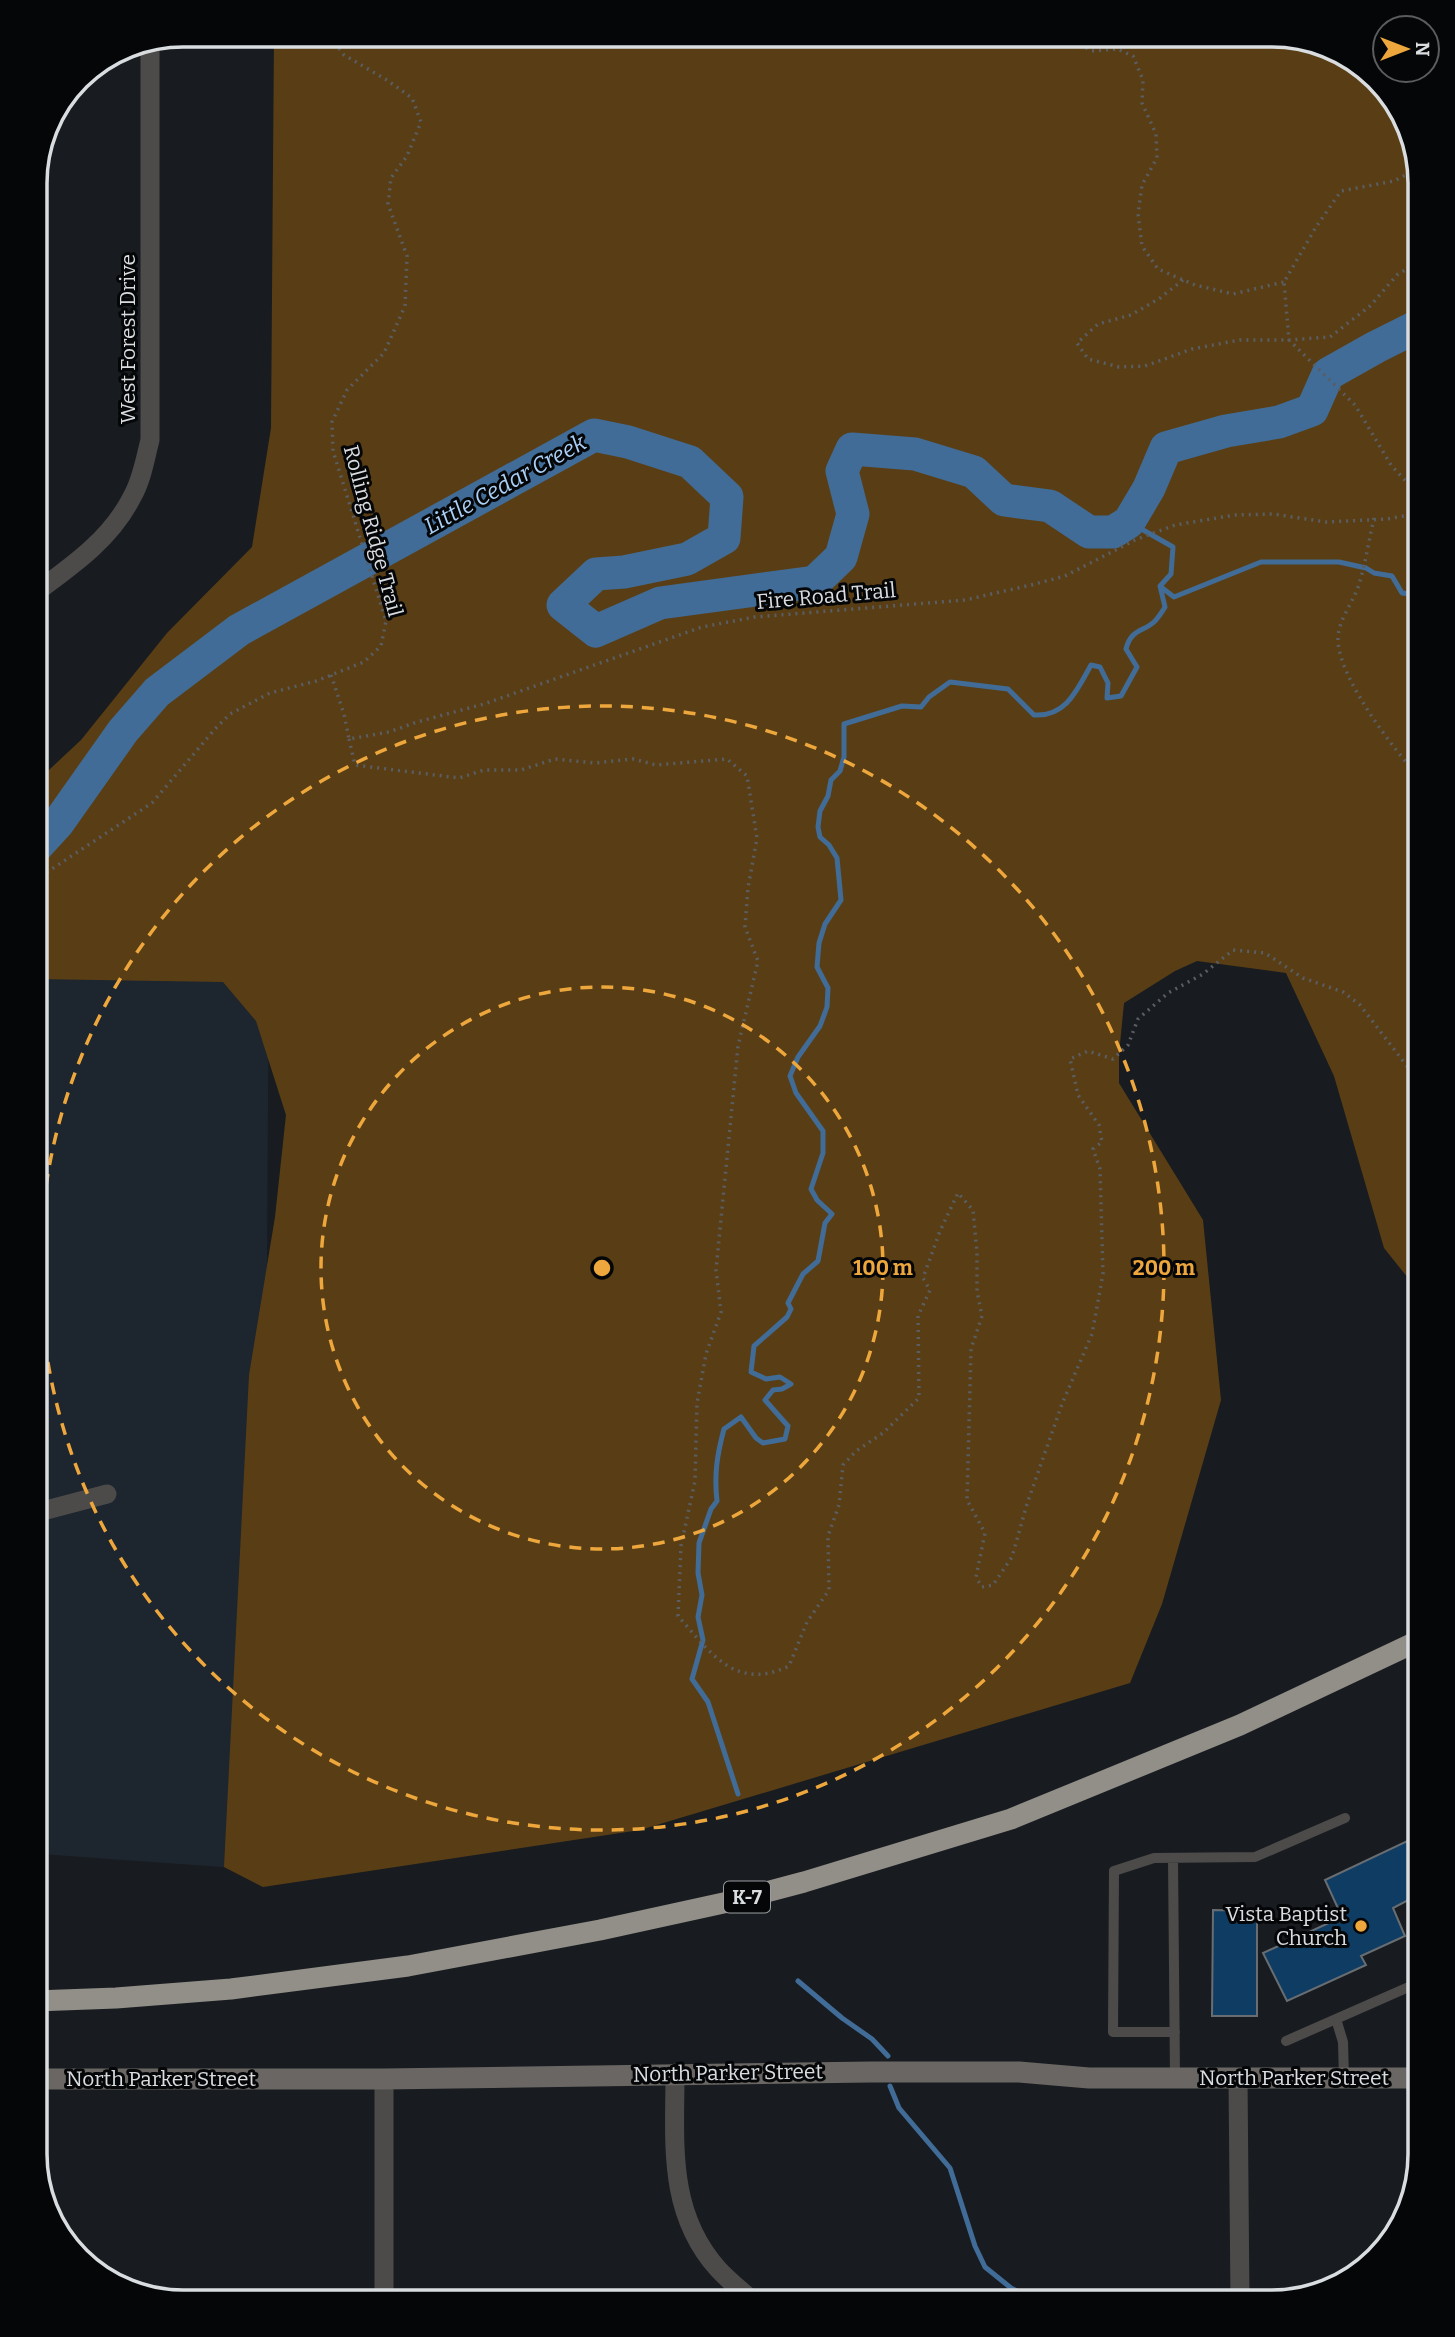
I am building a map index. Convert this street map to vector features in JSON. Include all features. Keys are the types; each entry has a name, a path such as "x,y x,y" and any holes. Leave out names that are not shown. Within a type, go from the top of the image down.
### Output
{"highway":[{"name":"K-7","path":"47,2001 231,1989 408,1966 600,1930 753,1895 1011,1819 1240,1724 1408,1646"}],"street":[{"name":"West Forest Drive","path":"48,583 87,554 114,525 133,497 143,471 150,440 150,52"},
{"path":"47,1510 107,1494"},
{"name":"North Parker Street","path":"47,2079 384,2079 675,2073 1019,2071 1089,2078 1408,2078"},
{"path":"675,2073 676,2170 686,2216 716,2267 740,2290"},
{"path":"1238,2078 1240,2290"},
{"path":"384,2079 384,2289"}],"lane":[{"path":"1175,2032 1112,2032 1114,1871 1154,1858 1255,1857 1345,1818"},
{"path":"1173,1858 1175,2078"},
{"path":"1286,2041 1408,1988"},
{"path":"1336,2019 1343,2042 1344,2078"}],"path":[{"name":"Rolling Ridge Trail","path":"48,872 152,803 230,714 270,693 364,662 381,646 386,621 333,451 332,422 347,390 384,353 405,306 407,256 388,204 391,178 407,156 421,122 412,99 387,80 344,55 338,47"},
{"path":"1086,48 1092,51 1117,49 1133,56 1143,80 1142,103 1156,134 1157,158 1142,185 1138,214 1142,246 1158,269 1183,280 1233,294 1284,282"},
{"path":"1407,174 1394,181 1341,191 1284,282 1289,341 1355,405 1391,465 1408,484"},
{"path":"1183,280 1131,315 1098,324 1077,343 1088,359 1119,367 1145,366 1192,349 1240,340 1289,341 1330,337 1370,306 1398,274 1408,269"},
{"name":"Fire Road Trail","path":"349,739 389,732 484,704 702,627 755,617 965,600 1065,576 1137,539 1165,529 1235,515 1272,514 1325,522 1408,515"},
{"path":"1374,518 1360,584 1347,608 1338,640 1347,674 1378,725 1408,764"},
{"path":"331,675 344,714 355,765 458,778 484,770 521,770 555,760 595,763 633,760 656,765 727,760 747,775 757,838 748,888 745,927 758,961 738,1046 716,1270 721,1312 706,1354 697,1403 695,1481 681,1546 677,1616 719,1662 746,1674 772,1674 789,1666 807,1622 829,1590 828,1536 839,1505 843,1465 856,1451 883,1433 919,1398 918,1316 930,1290 923,1278 940,1231 958,1193 973,1210 977,1253 976,1291 982,1316 971,1349 967,1500 985,1533 976,1577 982,1587 993,1585 1012,1557 1027,1504 1062,1404 1092,1334 1103,1274 1100,1169 1093,1149 1102,1142 1099,1125 1078,1094 1070,1059 1088,1051 1114,1059 1128,1045 1138,1019 1168,993 1203,974 1233,950 1265,953 1303,978 1343,992 1360,1005 1408,1067"}],"shaded area":[{"path":"274,47 1281,48 1315,54 1332,61 1361,81 1385,108 1401,140 1408,183 1408,1278 1384,1248 1334,1076 1286,973 1197,961 1175,971 1124,1003 1119,1083 1203,1220 1221,1400 1162,1604 1130,1683 640,1830 263,1887 224,1867 249,1375 275,1217 286,1115 256,1021 223,982 48,979 48,771 81,740 167,633 252,547 271,428"},
{"path":"48,959 269,960 263,1870 47,1855"}],"building":[{"name":"Vista Baptist Church","path":"1408,1841 1408,1900 1393,1908 1405,1936 1361,1956 1366,1965 1287,2001 1263,1953 1342,1917 1325,1880"},
{"path":"1213,1910 1257,1911 1257,2016 1212,2016"}],"waterway":[{"name":"Little Cedar Creek","path":"48,834 123,731 157,692 239,630 594,435 628,442 690,462 727,497 724,538 687,559 624,572 596,574 563,605 596,631 660,603 815,582 841,557 853,514 842,471 852,449 915,454 974,472 1004,500 1050,506 1089,532 1113,532 1129,522 1149,488 1166,448 1226,431 1279,422 1312,410 1328,374 1408,331"},
{"path":"738,1794 708,1702 692,1679 703,1640 698,1617 702,1595 698,1573 699,1543 711,1509 717,1501 717,1465 724,1429 741,1417 756,1438 763,1443 785,1439 788,1426 765,1400 773,1390 791,1384 780,1377 766,1379 751,1372 754,1346 787,1317 791,1309 788,1303 803,1274 818,1261 825,1223 832,1214 817,1200 811,1189 823,1153 823,1131 796,1093 790,1076 798,1057 820,1026 827,1007 828,988 817,967 819,943 825,924 841,900 837,858 820,837 818,827 820,811 828,796 831,780 840,771 844,757 844,724 902,706 921,707 929,697 950,682 1008,689 1034,715 1054,712 1069,700 1091,665 1100,667 1108,683 1107,698 1121,696 1137,667 1126,649 1128,643 1134,634 1154,622 1165,607 1160,586 1171,574 1173,547 1129,522"},
{"path":"1161,587 1174,597 1261,562 1339,562 1392,576 1402,593 1408,594"},
{"path":"798,1981 872,2039 888,2056"},
{"path":"890,2086 899,2108 950,2168 975,2246 985,2267 1015,2290"}],"place":[{"name":"Vista Baptist Church","path":"1361,1926"}]}
